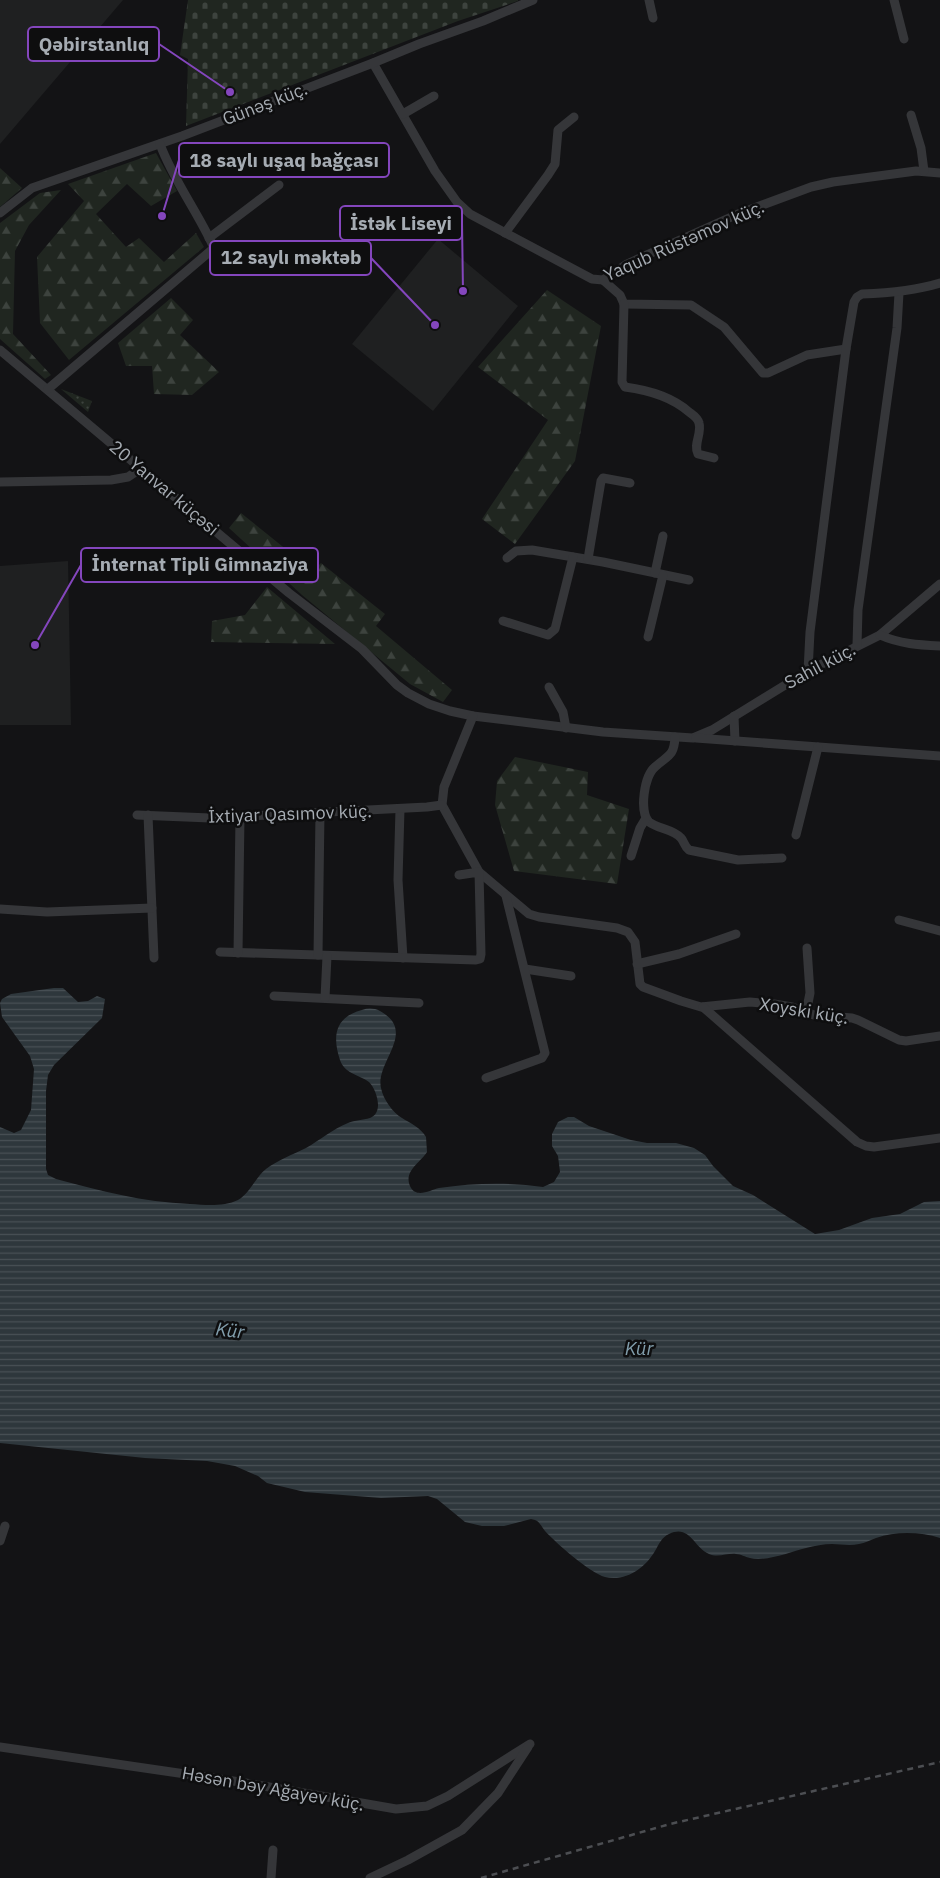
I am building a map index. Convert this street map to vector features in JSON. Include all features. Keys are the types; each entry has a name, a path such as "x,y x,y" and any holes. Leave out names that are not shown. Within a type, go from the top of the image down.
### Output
{"street":[{"path":"649,0 653,18"},
{"path":"894,0 904,39"},
{"name":"Günəş küç.","path":"0,213 32,188 160,144 529,1"},
{"name":"Yaqub Rüstəmov küç.","path":"373,63 435,171 457,202 470,214 586,277 603,280 645,256 738,214 786,196 833,182 924,171 940,173"},
{"path":"403,114 434,96"},
{"path":"911,115 921,148 924,171"},
{"path":"505,232 555,164 558,130 574,117"},
{"path":"48,389 214,248 164,156 160,144"},
{"path":"209,238 279,185"},
{"path":"603,280 620,295 624,304 622,382 625,387 670,398 679,403 697,418 700,424 696,449 698,454 714,458"},
{"path":"808,671 810,632 846,349 854,302 857,296 862,294 899,293 919,290 940,283"},
{"path":"858,645 858,610 896,338 899,293"},
{"path":"624,304 691,305 724,327 763,373 768,373 807,355 846,349"},
{"name":"20 Yanvar küçəsi","path":"0,350 289,593 362,649 397,685 408,693 450,712"},
{"path":"0,482 111,480 128,476 140,468"},
{"path":"588,559 601,481 603,478 607,478 630,483"},
{"path":"648,637 659,574 663,536"},
{"path":"507,558 516,550 521,549 588,559 689,580"},
{"path":"502,621 548,635 552,634 555,629 573,557"},
{"name":"Sahil küç.","path":"693,738 712,730 808,671 880,635 940,584"},
{"path":"880,635 906,644 940,646"},
{"path":"549,688 563,712 566,728"},
{"name":"Sahil küç.","path":"450,712 603,732 940,756"},
{"path":"442,805 444,787 474,716"},
{"path":"734,716 735,741"},
{"path":"631,856 640,828 646,818 645,783 653,768 671,754 674,748 675,737"},
{"path":"796,835 818,747"},
{"name":"İxtiyar Qasımov küç.","path":"137,815 194,818 240,817 400,809 442,805"},
{"name":"Xoyski küç.","path":"442,805 479,872 529,914 617,928 628,932 635,942 640,984 643,987 703,1007 750,1002 774,1004 792,1007 814,1016 858,1020 899,1040 906,1041 940,1036"},
{"path":"400,809 398,880 403,958"},
{"path":"320,813 322,956 325,998"},
{"path":"148,815 154,958"},
{"path":"238,953 240,817"},
{"path":"646,818 650,822 682,838 685,847 689,850 738,860 782,858"},
{"path":"220,952 480,959 479,872 460,875"},
{"path":"486,1078 542,1058 545,1053 506,896"},
{"path":"0,909 47,912 152,908"},
{"path":"899,920 940,931"},
{"path":"637,964 679,954 736,934"},
{"path":"806,1013 810,994 807,948"},
{"path":"525,969 572,976"},
{"path":"274,996 420,1003"},
{"path":"703,1007 857,1142 874,1147 940,1138"},
{"path":"0,1541 5,1526"},
{"name":"Həsən bəy Ağayev küç.","path":"0,1747 240,1782 396,1809 427,1806 448,1796 530,1744 498,1793 462,1830 408,1860 370,1878"},
{"path":"271,1878 273,1850"}],"shaded area":[{"path":"0,0 123,0 0,144"},
{"path":"438,239 518,306 433,411 352,344"},
{"path":"68,561 71,725 0,725 0,566"}],"green space":[{"path":"188,0 518,1 458,21 186,126 188,59 180,55"},
{"path":"156,153 177,191 151,206 127,184 96,214 126,247 139,238 164,262 196,233 204,247 69,360 40,323 37,257 84,201 68,184"},
{"path":"0,168 22,188 0,207"},
{"path":"61,190 29,225 15,251 13,334 51,375 45,379 0,339 0,223 40,193"},
{"path":"547,290 601,326 575,461 515,544 482,519 548,420 478,367"},
{"path":"171,298 193,320 180,335 219,372 192,395 154,394 152,366 126,366 118,343"},
{"path":"61,389 92,401 88,412"},
{"path":"241,513 313,571 321,563 385,614 376,626 452,690 443,702 410,684 302,595 229,528"},
{"path":"267,587 335,644 211,642 212,621 245,615"},
{"path":"515,757 588,772 587,795 629,809 617,884 514,871 495,805 497,781"}],"water":[{"name":"Kür","path":"63,988 78,1002 88,1001 97,996 105,999 102,1018 54,1065 48,1075 46,1091 46,1169 48,1175 56,1179 106,1192 172,1203 227,1204 242,1197 266,1169 280,1160 306,1148 342,1125 370,1118 377,1111 377,1096 369,1082 342,1065 336,1043 336,1035 346,1017 362,1010 376,1009 391,1019 395,1028 395,1038 381,1078 381,1088 384,1097 395,1113 418,1128 426,1137 427,1152 410,1172 409,1182 414,1191 420,1193 439,1188 478,1184 518,1184 543,1187 554,1182 560,1172 558,1156 552,1146 552,1134 558,1122 568,1117 574,1117 589,1126 631,1140 647,1143 676,1143 694,1148 705,1155 733,1186 753,1195 815,1234 839,1230 872,1218 900,1214 924,1202 940,1201 940,1538 925,1534 900,1533 859,1544 822,1545 771,1558 756,1559 738,1554 716,1556 709,1554 699,1547 687,1534 676,1532 664,1537 651,1557 640,1568 627,1575 613,1578 605,1577 582,1564 557,1543 535,1520 531,1519 504,1526 482,1526 465,1522 437,1499 428,1496 381,1498 305,1492 267,1483 258,1476 235,1466 207,1461 145,1458 0,1443 0,1127 14,1133 21,1130 31,1110 34,1069 30,1056 2,1017 0,1003 2,999 11,994"}],"railway":[{"path":"481,1878 670,1824 940,1762"}],"place":[{"name":"Qəbirstanlıq","path":"230,92"},
{"name":"18 saylı uşaq bağçası","path":"162,216"},
{"name":"İstək Liseyi","path":"463,291"},
{"name":"12 saylı məktəb","path":"435,325"},
{"name":"İnternat Tipli Gimnaziya","path":"35,645"}]}
